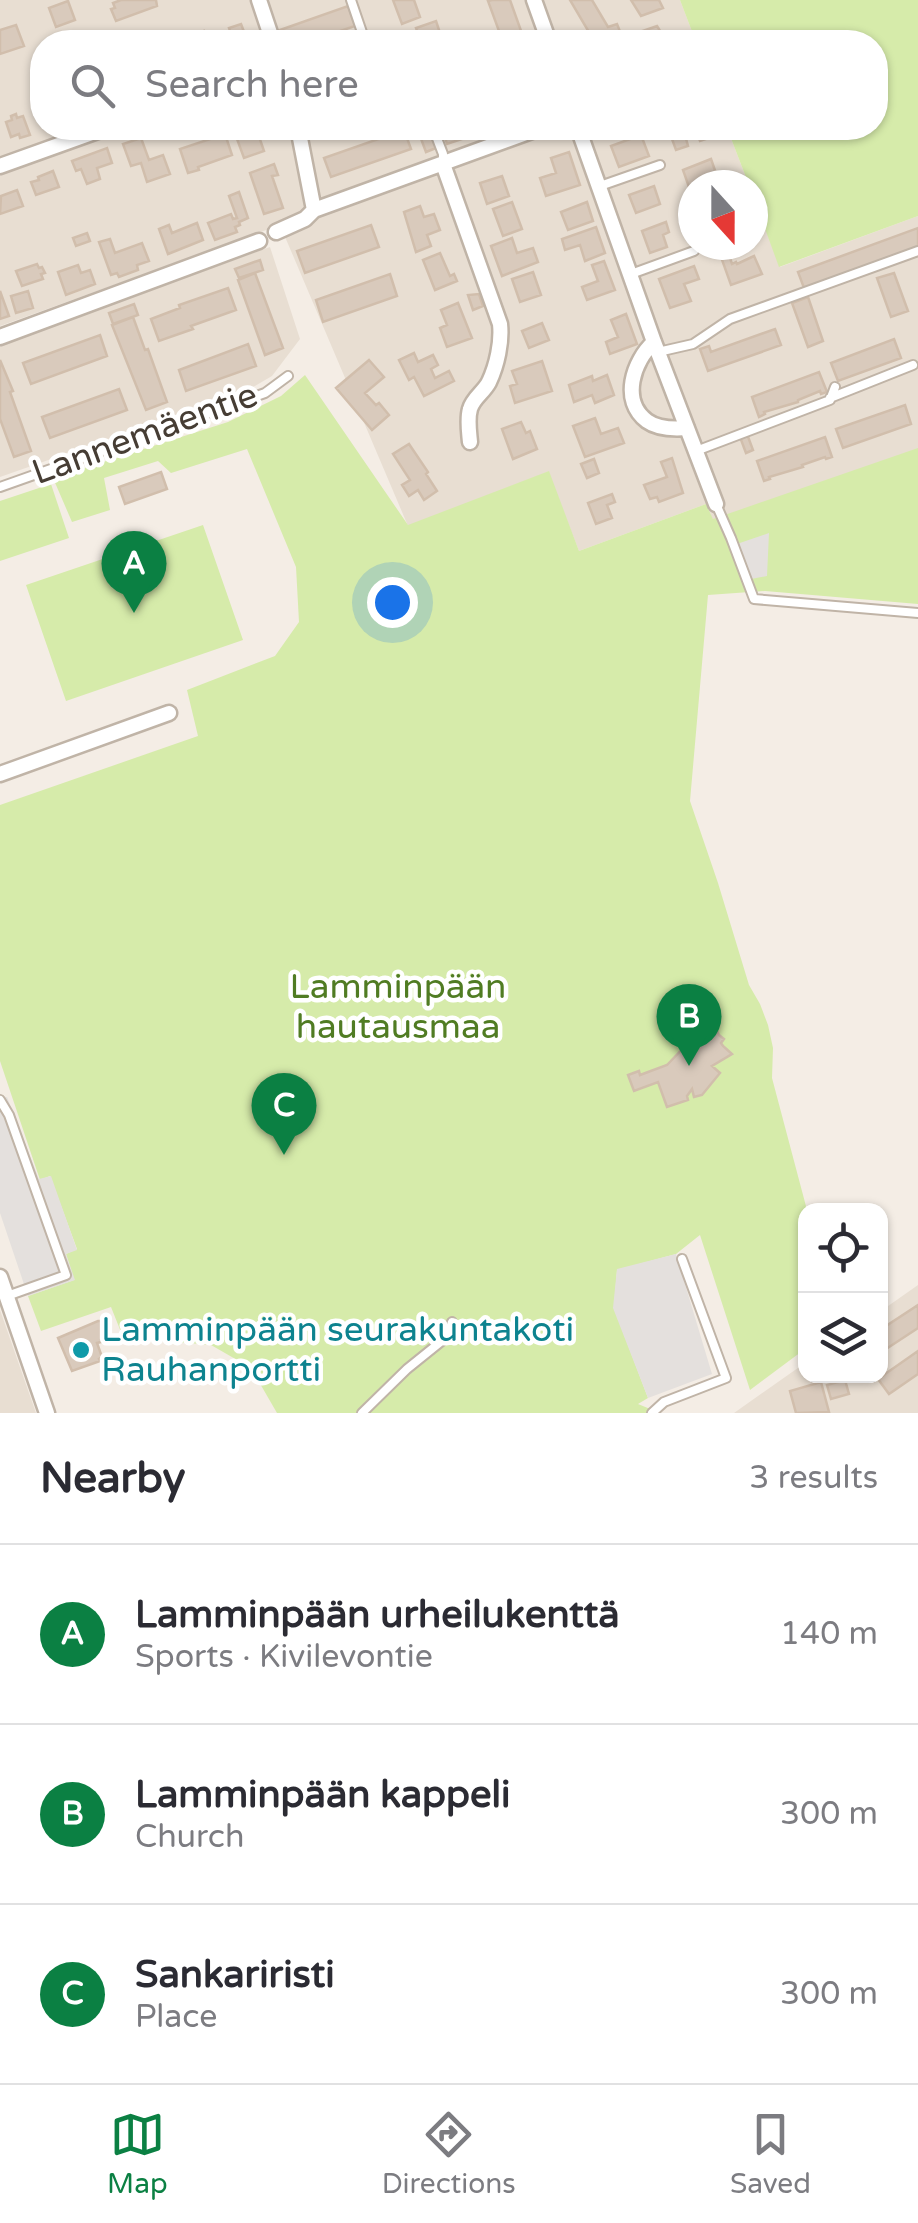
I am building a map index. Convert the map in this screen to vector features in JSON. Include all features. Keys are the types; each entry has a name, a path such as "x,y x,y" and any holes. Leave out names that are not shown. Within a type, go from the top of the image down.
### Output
{"street":[{"path":"260,0 269,30"},
{"path":"534,0 545,30"},
{"path":"0,166 73,140"},
{"path":"300,140 314,210"},
{"path":"276,232 305,219 314,210 507,140"},
{"path":"583,140 716,504"},
{"path":"442,164 500,324 488,384 468,413 470,442"},
{"path":"0,337 259,241"},
{"path":"656,347 644,351 636,366 634,399 647,421 665,428 687,428"},
{"path":"0,774 169,713"},
{"path":"0,1277 47,1413"}],"lane":[{"path":"351,0 362,30"},
{"path":"438,140 442,164"},
{"path":"600,186 660,164"},
{"path":"656,347 693,344 730,320 918,252"},
{"path":"631,274 678,257"},
{"path":"696,451 913,366"},
{"name":"Lannemäentie","path":"0,487 265,393 288,376"},
{"path":"830,398 834,387"},
{"path":"716,504 754,599 918,613"},
{"path":"0,1100 9,1115 66,1276 7,1296"},
{"path":"652,1413 664,1402 726,1378 682,1259"},
{"path":"362,1413 448,1334 452,1322"}],"shaded area":[{"path":"0,0 680,0 691,30 30,30 30,140 732,140 743,170 678,170 678,260 768,260 768,235 780,267 918,216 918,450 714,522 706,504 579,551 548,472 408,526 280,225 0,326"},
{"path":"270,247 300,339 272,376 248,390 0,477 0,344"},
{"path":"769,533 767,576 746,580 731,546"},
{"path":"7,1097 39,1179 51,1176 77,1250 66,1254 75,1280 28,1296 0,1213 0,1100"},
{"path":"676,1254 712,1374 648,1398 613,1308 617,1269"},
{"path":"918,1285 918,1413 734,1413 798,1368 798,1383 888,1383 888,1306"},
{"path":"0,1310 36,1413 0,1413"}],"green space":[{"path":"680,0 918,0 918,216 779,267 768,237 768,170 743,170 732,140 888,140 888,30 691,30"},
{"name":"Lamminpään hautausmaa","path":"305,375 408,525 549,471 579,551 706,504 713,519 918,448 918,604 765,591 708,595 690,801 749,985 768,1025 773,1048 772,1078 805,1203 798,1203 798,1354 750,1390 700,1235 676,1254 617,1270 614,1308 648,1398 638,1404 660,1413 277,1413 251,1368 211,1345 123,1337 111,1307 41,1331 28,1296 74,1280 66,1254 77,1249 50,1176 40,1180 0,1061 0,805 198,736 187,690 275,656 299,622 296,567 247,449 171,473 158,461 104,478 110,510 72,522 53,478 228,422 281,396"},
{"path":"51,484 69,538 0,561 0,501"},
{"path":"203,525 243,640 66,701 26,585"}],"building":[{"path":"156,0 157,6 116,21 111,9 115,8 113,3"},
{"path":"393,0 414,0 420,17 402,24"},
{"path":"510,0 521,30 499,30 488,1"},
{"path":"570,0 592,0 608,27 617,24 619,30 588,30"},
{"path":"631,0 659,0 663,8 641,16"},
{"path":"68,1 75,20 56,27 49,8"},
{"path":"348,6 355,26 343,30 280,30"},
{"path":"436,21 439,30 417,30"},
{"path":"16,25 24,46 0,54 0,30"},
{"path":"16,114 17,118 23,116 30,135 11,137 6,122"},
{"path":"142,140 149,160 163,155 170,174 147,182 141,163 131,166 123,144"},
{"path":"207,140 227,140 232,155 188,173 180,149"},
{"path":"237,140 260,140 264,151 244,158"},
{"path":"375,140 408,140 411,149 331,177 324,158"},
{"path":"422,140 433,140 436,148 426,152"},
{"path":"643,140 649,156 619,167 611,146"},
{"path":"672,140 686,140 688,146 676,150"},
{"path":"107,148 112,163 97,168 100,179 87,184 81,169 76,171 72,161"},
{"path":"569,152 580,185 546,196 540,178 556,173 551,158"},
{"path":"711,159 715,170 683,170"},
{"path":"274,164 278,175 272,176 283,208 264,214 250,173"},
{"path":"53,171 59,187 36,195 31,182"},
{"path":"502,176 509,196 487,204 480,183"},
{"path":"654,186 660,204 636,213 629,195"},
{"path":"17,190 23,206 0,214 1,196"},
{"path":"239,192 248,218 235,227 237,232 215,240 208,223 231,214 233,219 237,218 229,196"},
{"path":"512,202 522,229 503,236 493,209"},
{"path":"587,202 593,221 568,230 561,212"},
{"path":"420,206 424,217 434,214 440,230 427,235 431,246 416,252 404,212"},
{"path":"666,222 669,232 663,235 667,247 650,253 642,231"},
{"path":"197,223 203,240 168,254 159,229 169,225 172,233"},
{"path":"371,225 379,247 305,273 297,251"},
{"path":"596,227 605,253 585,261 580,245 565,250 562,239"},
{"path":"918,228 918,247 804,288 798,272"},
{"path":"87,233 90,241 76,246 73,238"},
{"path":"512,238 517,253 533,248 538,262 502,276 491,246"},
{"path":"110,239 115,253 142,243 149,261 119,277 117,273 111,275 99,242"},
{"path":"440,253 450,276 454,274 457,281 435,290 423,260"},
{"path":"260,260 263,270 239,278 235,269"},
{"path":"722,260 737,264 756,260 762,274 731,285"},
{"path":"604,261 615,290 587,300 582,287 598,281 592,265"},
{"path":"37,264 45,273 41,274 43,279 22,286 16,271"},
{"path":"78,265 81,273 90,270 95,284 66,295 58,272"},
{"path":"694,266 699,279 684,284 691,301 670,308 659,279"},
{"path":"533,272 541,295 520,302 512,279"},
{"path":"255,273 283,348 265,355 238,280"},
{"path":"894,273 908,311 891,317 877,278"},
{"path":"390,274 397,296 323,322 316,300"},
{"path":"228,288 236,310 159,341 151,319"},
{"path":"0,291 9,316 0,319"},
{"path":"28,291 33,308 16,313 11,296"},
{"path":"479,294 483,306 473,310 468,295"},
{"path":"808,297 823,341 808,347 792,303"},
{"path":"458,303 472,338 447,347 440,328 447,325 441,310"},
{"path":"134,304 138,315 113,324 109,313"},
{"path":"626,314 637,344 610,354 606,342 618,337 611,320"},
{"path":"133,317 167,402 146,410 112,325"},
{"path":"542,323 549,340 529,348 522,331"},
{"path":"775,329 781,345 708,371 700,349 709,346 711,352"},
{"path":"100,335 107,356 31,384 23,363"},
{"path":"894,339 901,358 838,381 831,363"},
{"path":"248,344 256,366 186,391 179,370"},
{"path":"414,353 418,362 433,355 438,365 431,369 435,378 449,371 454,381 424,396 414,377 409,380 399,360"},
{"path":"0,360 31,451 14,457 0,419"},
{"path":"369,360 384,377 365,393 389,415 372,430 336,388"},
{"path":"542,361 552,391 515,403 510,386 517,384 512,371"},
{"path":"819,372 827,392 820,391 759,417 752,397"},
{"path":"607,375 614,395 595,403 592,395 574,402 569,385"},
{"path":"119,389 127,410 50,438 42,417"},
{"path":"905,405 911,424 843,448 836,429"},
{"path":"595,418 601,434 618,428 624,443 585,457 573,426"},
{"path":"521,422 526,433 530,431 537,449 513,459 502,429"},
{"path":"747,434 753,450 746,453 740,437"},
{"path":"825,437 832,457 764,481 757,461"},
{"path":"409,444 437,491 424,500 418,490 409,496 402,485 410,480 393,454"},
{"path":"672,458 683,493 659,502 657,497 650,499 644,485 667,477 661,462"},
{"path":"594,459 599,473 587,478 581,464"},
{"path":"161,472 167,489 125,504 119,487"},
{"path":"612,494 615,502 607,505 612,518 596,524 588,503"},
{"path":"707,1024 715,1026 724,1039 721,1043 732,1054 712,1066 720,1073 702,1095 694,1097 692,1089 688,1100 667,1107 658,1082 634,1091 628,1075 667,1065 688,1043 685,1037"},
{"path":"918,1305 918,1328 888,1348 888,1325"},
{"name":"Lamminpään seurakuntakoti Rauhanportti","path":"104,1321 109,1340 97,1343 100,1361 72,1371 58,1338"},
{"path":"918,1351 918,1374 889,1394 881,1383 888,1383 888,1372"},
{"path":"821,1383 829,1412 796,1413 790,1391"},
{"path":"846,1383 849,1394 831,1399 827,1385"}],"place":[{"name":"Lamminpään urheilukenttä","path":"134,613"},
{"name":"Lamminpään kappeli","path":"689,1066"},
{"name":"Sankariristi","path":"284,1155"},
{"name":"Lamminpään seurakuntakoti Rauhanportti","path":"81,1350"}]}
